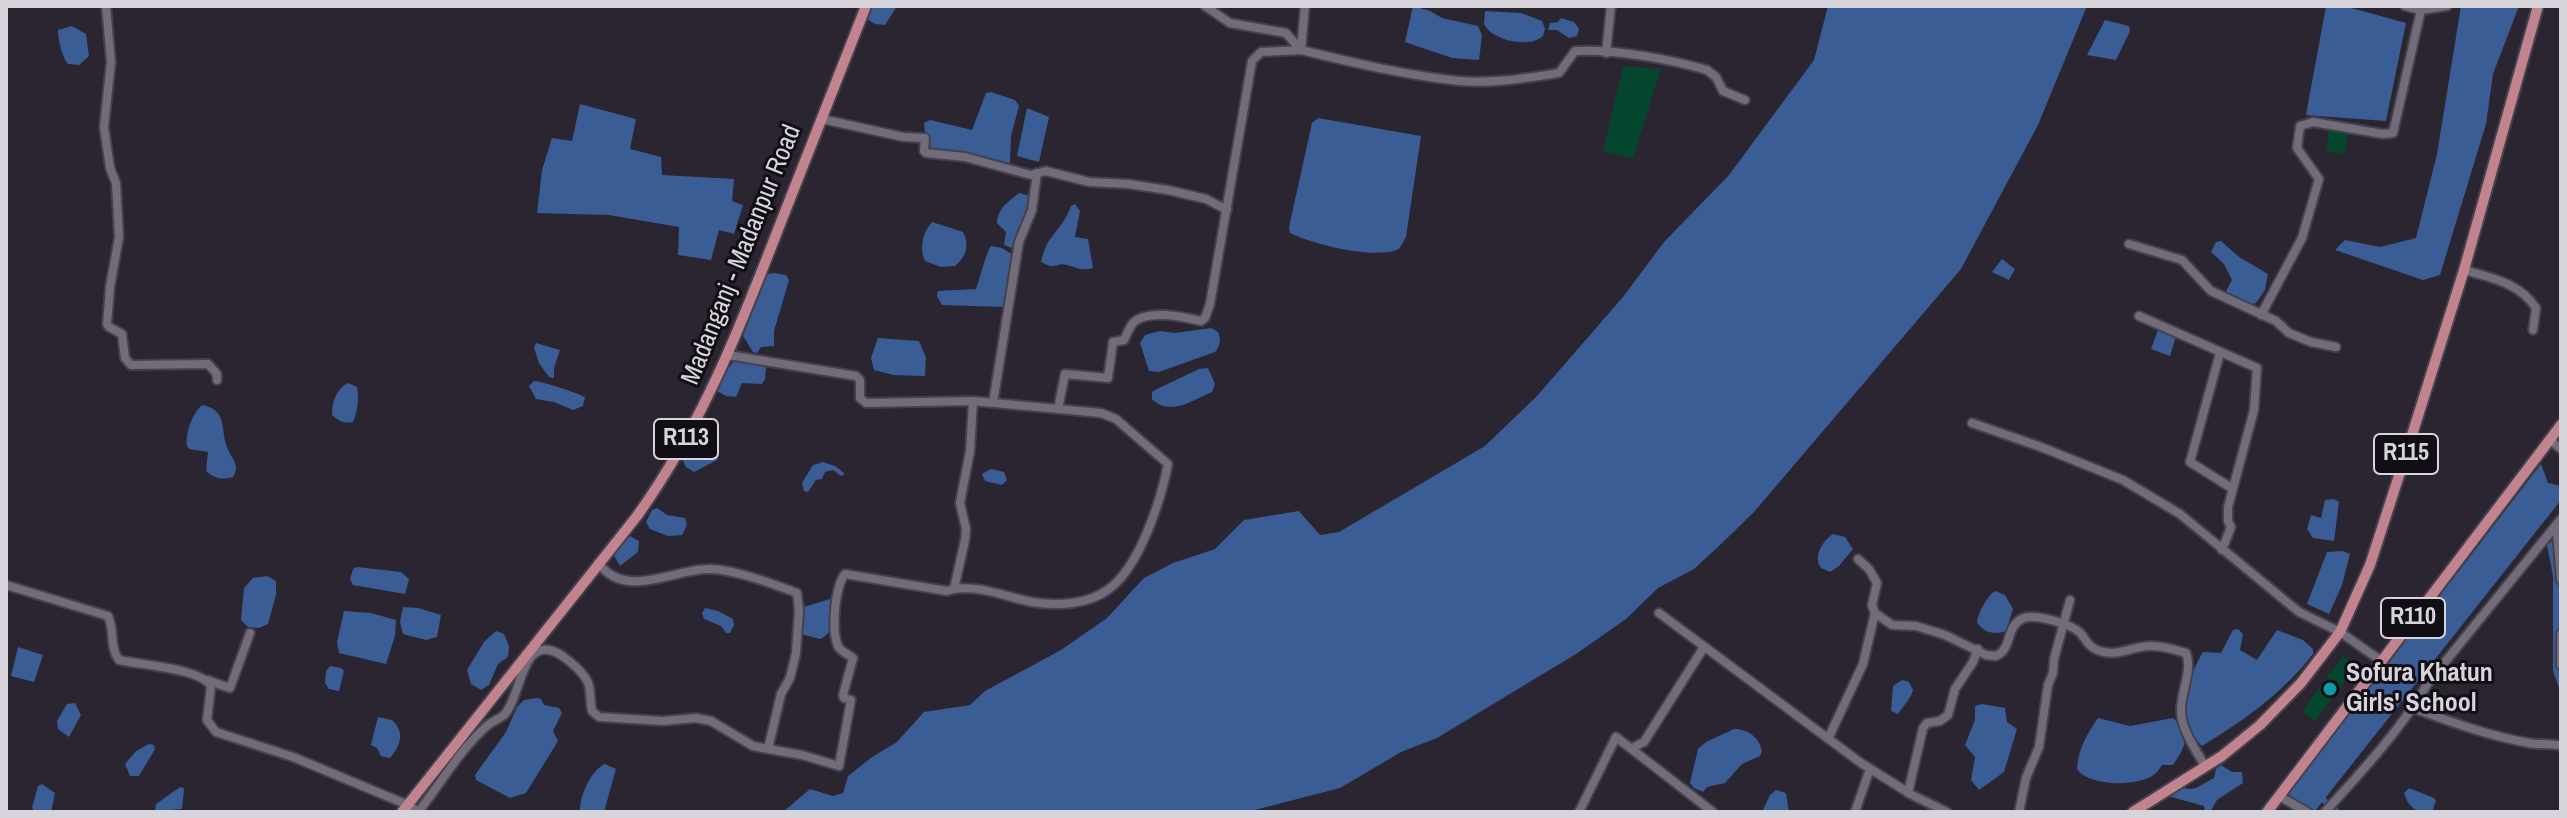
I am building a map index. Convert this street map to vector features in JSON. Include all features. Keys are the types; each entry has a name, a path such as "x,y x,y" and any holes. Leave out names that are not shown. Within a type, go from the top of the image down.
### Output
{"main road":[{"name":"Madanganj - Madanpur Road","path":"405,808 665,476 695,425 728,355 866,6"},
{"name":"R115","path":"2133,812 2222,756 2267,718 2301,683 2340,632 2370,565 2464,270 2538,6"},
{"name":"R110","path":"2267,812 2561,425"}],"street":[{"path":"106,6 111,62 104,127 110,168 116,183 119,237 107,324 122,334 125,358 131,365 208,364 217,374 217,380"},
{"path":"1205,6 1230,23 1286,33 1301,50"},
{"path":"1301,50 1305,6"},
{"path":"1606,53 1611,6"},
{"path":"2405,6 2421,10 2447,6"},
{"path":"2261,315 2302,238 2319,179 2297,148 2300,126 2313,122 2393,133 2421,10"},
{"path":"1058,409 1065,374 1108,378 1113,342 1124,340 1138,319 1161,315 1201,321 1205,318 1252,61 1261,52 1301,50 1460,81 1493,81 1559,73 1575,51 1606,53 1707,70 1716,77 1720,88 1745,100"},
{"path":"822,119 903,137 925,138 926,153 965,157 1031,175 1046,171 1089,182 1168,190 1206,199 1227,210"},
{"path":"993,403 1019,242 1032,210 1037,173"},
{"path":"2129,244 2182,260 2211,291 2276,321 2289,333 2336,347"},
{"path":"2464,270 2507,283 2530,299 2536,308 2533,330"},
{"path":"2139,316 2257,368 2254,410 2228,507 2231,527 2222,550"},
{"path":"2220,353 2190,462 2233,489"},
{"path":"207,680 211,686 207,720 212,729 293,757 419,812 470,744 488,725 504,715 532,656 539,650 550,650 564,657 585,676 592,711 599,717 711,721 753,746 839,766 851,700 843,695 853,658 841,650 836,640 835,607 839,585 845,574 947,591 972,589 1034,602 1070,603 1109,589 1133,559 1146,534 1168,464 1111,416 973,401 866,403 860,398 860,380 856,376 728,355"},
{"path":"954,589 965,540 966,529 960,503 970,451 973,401"},
{"path":"1972,423 2123,480 2180,514 2299,612 2340,632 2380,660"},
{"path":"2550,440 2561,449"},
{"path":"2561,519 2557,540 2561,580"},
{"path":"2325,812 2383,747 2428,683 2557,540"},
{"path":"1828,739 1863,664 1875,613 1872,605 1877,583 1869,569 1858,559"},
{"path":"598,563 609,574 630,582 713,569 797,593 796,653 790,678 781,694 768,749"},
{"path":"6,585 108,616 112,647 119,660 182,671 230,688 250,633"},
{"path":"2019,812 2026,778 2039,747 2048,685 2070,600"},
{"path":"1659,613 1870,769 1908,793 1947,812"},
{"path":"1875,613 1892,625 1916,626 1945,635 1986,655 2001,655 2011,628 2022,619 2039,617 2064,624 2082,635 2090,647 2102,652 2130,651 2149,645 2186,653 2189,663 2181,714 2205,766"},
{"path":"2561,634 2561,665"},
{"path":"1632,748 1644,742 1704,647"},
{"path":"1908,793 1923,728 1927,723 1940,721 1948,715 1955,689 1978,649"},
{"path":"2413,708 2453,724 2510,739 2561,746"},
{"path":"1579,812 1616,737 1713,812"},
{"path":"1855,812 1870,769"},
{"path":"2279,796 2307,812"}],"green space":[{"path":"1623,66 1661,69 1633,159 1603,151"},
{"path":"2328,129 2349,132 2344,154 2327,151"},
{"path":"2343,656 2357,665 2315,721 2302,711"}],"water":[{"path":"869,6 897,6 885,25 868,20"},
{"path":"1413,6 1442,18 1478,26 1482,35 1479,60 1452,58 1405,42"},
{"path":"1828,6 2087,6 2038,125 1961,269 1754,512 1694,569 1658,588 1626,619 1576,654 1437,738 1401,752 1340,788 1247,812 783,812 810,789 833,796 843,793 848,776 897,742 924,712 970,705 985,691 1061,650 1107,618 1144,578 1173,563 1215,549 1244,520 1299,511 1320,535 1339,532 1485,446 1537,396 1623,297 1664,242 1729,175 1814,60"},
{"path":"2326,6 2344,6 2406,23 2386,121 2306,115"},
{"path":"2461,6 2519,6 2493,74 2486,124 2440,275 2423,280 2335,250 2345,240 2380,247 2416,238 2437,154"},
{"path":"1485,11 1521,13 1542,21 1545,29 1543,36 1529,42 1502,38 1484,24"},
{"path":"1561,18 1574,22 1579,29 1577,36 1569,38 1557,30 1548,30 1550,23 1558,22"},
{"path":"2105,20 2129,26 2130,31 2116,60 2087,55"},
{"path":"72,26 86,34 89,56 79,65 68,64 59,39 58,30"},
{"path":"986,93 1015,100 1019,106 1011,136 1010,163 927,150 924,123 930,120 972,130"},
{"path":"580,104 636,119 630,149 661,157 662,175 734,179 732,201 743,205 734,234 719,230 711,260 678,255 679,227 609,215 537,213 542,170 552,138 572,141"},
{"path":"1027,108 1049,117 1039,162 1017,156"},
{"path":"1318,118 1421,136 1406,237 1399,249 1361,252 1314,242 1290,233 1312,123"},
{"path":"1019,193 1030,196 1015,249 1004,245 1006,232 997,223 1001,209"},
{"path":"1075,204 1080,211 1075,237 1088,239 1093,268 1063,264 1051,266 1041,262 1047,245"},
{"path":"932,222 963,232 966,250 955,266 941,267 925,261 923,240"},
{"path":"2221,241 2239,257 2268,274 2265,290 2256,303 2247,306 2225,293 2232,280 2224,264 2211,252 2216,242"},
{"path":"991,246 1013,255 1003,307 942,305 938,291 976,289"},
{"path":"2002,259 2015,269 2009,280 1992,272"},
{"path":"767,274 786,275 789,280 774,331 774,346 761,347 757,353 753,352 743,336 758,288"},
{"path":"2159,327 2167,335 2177,333 2170,356 2151,349"},
{"path":"1211,328 1218,332 1220,338 1215,352 1159,372 1149,371 1140,343 1145,335"},
{"path":"878,338 919,341 926,358 925,376 893,375 874,370 871,358"},
{"path":"536,343 560,350 554,378 549,377 539,363 534,348"},
{"path":"733,362 766,367 762,384 742,383 736,397 717,391 717,384"},
{"path":"1208,368 1215,384 1212,392 1174,407 1166,407 1152,399 1155,390 1199,369"},
{"path":"534,381 585,397 583,406 573,410 536,399 529,386"},
{"path":"348,383 357,387 358,400 353,422 347,423 332,415 336,396"},
{"path":"202,405 216,411 222,421 227,447 236,465 233,477 219,478 209,474 206,471 208,452 187,446 190,423"},
{"path":"692,439 712,443 719,453 717,460 694,472 686,467 680,454"},
{"path":"823,462 845,474 841,476 833,470 825,472 808,492 804,491 802,483 813,465"},
{"path":"2541,464 2548,483 2561,486 2561,500 2315,811 2287,795"},
{"path":"991,469 1004,472 1007,480 1002,485 985,481 982,474"},
{"path":"2325,500 2339,502 2334,541 2313,538 2307,529 2311,515 2321,518"},
{"path":"657,508 667,515 685,518 687,525 682,535 668,536 650,529 646,522 652,510"},
{"path":"1833,534 1845,537 1853,549 1830,572 1821,568 1818,554"},
{"path":"630,536 639,541 638,552 620,566 612,552"},
{"path":"2327,552 2350,554 2342,585 2329,614 2307,604"},
{"path":"353,569 401,572 409,579 405,594 353,585 350,579"},
{"path":"267,576 276,581 276,595 268,624 259,628 248,627 241,620 244,588 253,578"},
{"path":"1995,591 2005,595 2013,609 2006,631 1997,633 1986,631 1977,622 1989,596"},
{"path":"830,599 833,601 832,618 825,637 820,639 801,634 804,607"},
{"path":"403,607 441,615 437,637 426,640 403,634 400,622"},
{"path":"705,608 733,619 730,633 704,619 702,613"},
{"path":"344,611 371,613 396,620 395,636 386,664 339,653 337,642"},
{"path":"2238,629 2243,634 2240,650 2257,660 2277,630 2303,640 2313,649 2313,654 2262,705 2202,746 2192,735 2185,712 2190,680 2203,652 2221,653 2233,630"},
{"path":"496,631 504,634 509,646 508,657 498,664 489,685 481,690 471,684 467,670 484,642"},
{"path":"18,647 43,655 34,682 11,676"},
{"path":"330,666 344,671 339,691 329,689 325,683 326,671"},
{"path":"1902,680 1909,682 1913,690 1898,714 1891,711 1893,686"},
{"path":"537,698 544,705 559,708 562,713 553,731 558,741 526,793 510,798 476,780 475,775 506,732 517,707 524,700"},
{"path":"75,703 81,715 69,737 58,729 57,721 67,704"},
{"path":"1982,704 2005,708 2007,722 2017,729 2004,772 1979,790 1971,780 1975,757 1965,745 1975,720 1975,706"},
{"path":"378,717 392,720 399,729 399,743 390,758 381,756 377,748 371,745"},
{"path":"2098,718 2130,726 2173,718 2183,730 2185,742 2173,765 2162,765 2148,778 2127,783 2092,779 2077,769 2084,742"},
{"path":"1734,729 1748,732 1756,738 1761,746 1760,756 1742,764 1725,783 1707,787 1703,792 1694,788 1690,783 1698,749"},
{"path":"149,744 154,745 155,749 139,776 130,776 125,764 136,751"},
{"path":"605,764 616,769 604,812 580,812 587,785"},
{"path":"2221,765 2232,772 2242,772 2243,783 2217,800 2210,812 2205,812 2204,806 2164,795 2179,785 2192,789 2201,785 2214,778 2216,769"},
{"path":"42,784 55,793 51,812 35,812 32,808 38,786"},
{"path":"180,787 184,788 182,809 155,811 156,804"},
{"path":"2409,788 2434,798 2436,801 2432,812 2417,810 2408,803 2404,793"},
{"path":"1776,790 1786,793 1789,812 1762,812 1770,795"}],"waterway":[{"path":"2561,545 2550,545 2556,576 2556,670 2561,685"},
{"path":"2318,795 2337,812"}],"place":[{"name":"Sofura Khatun Girls' School","path":"2330,689"}]}
